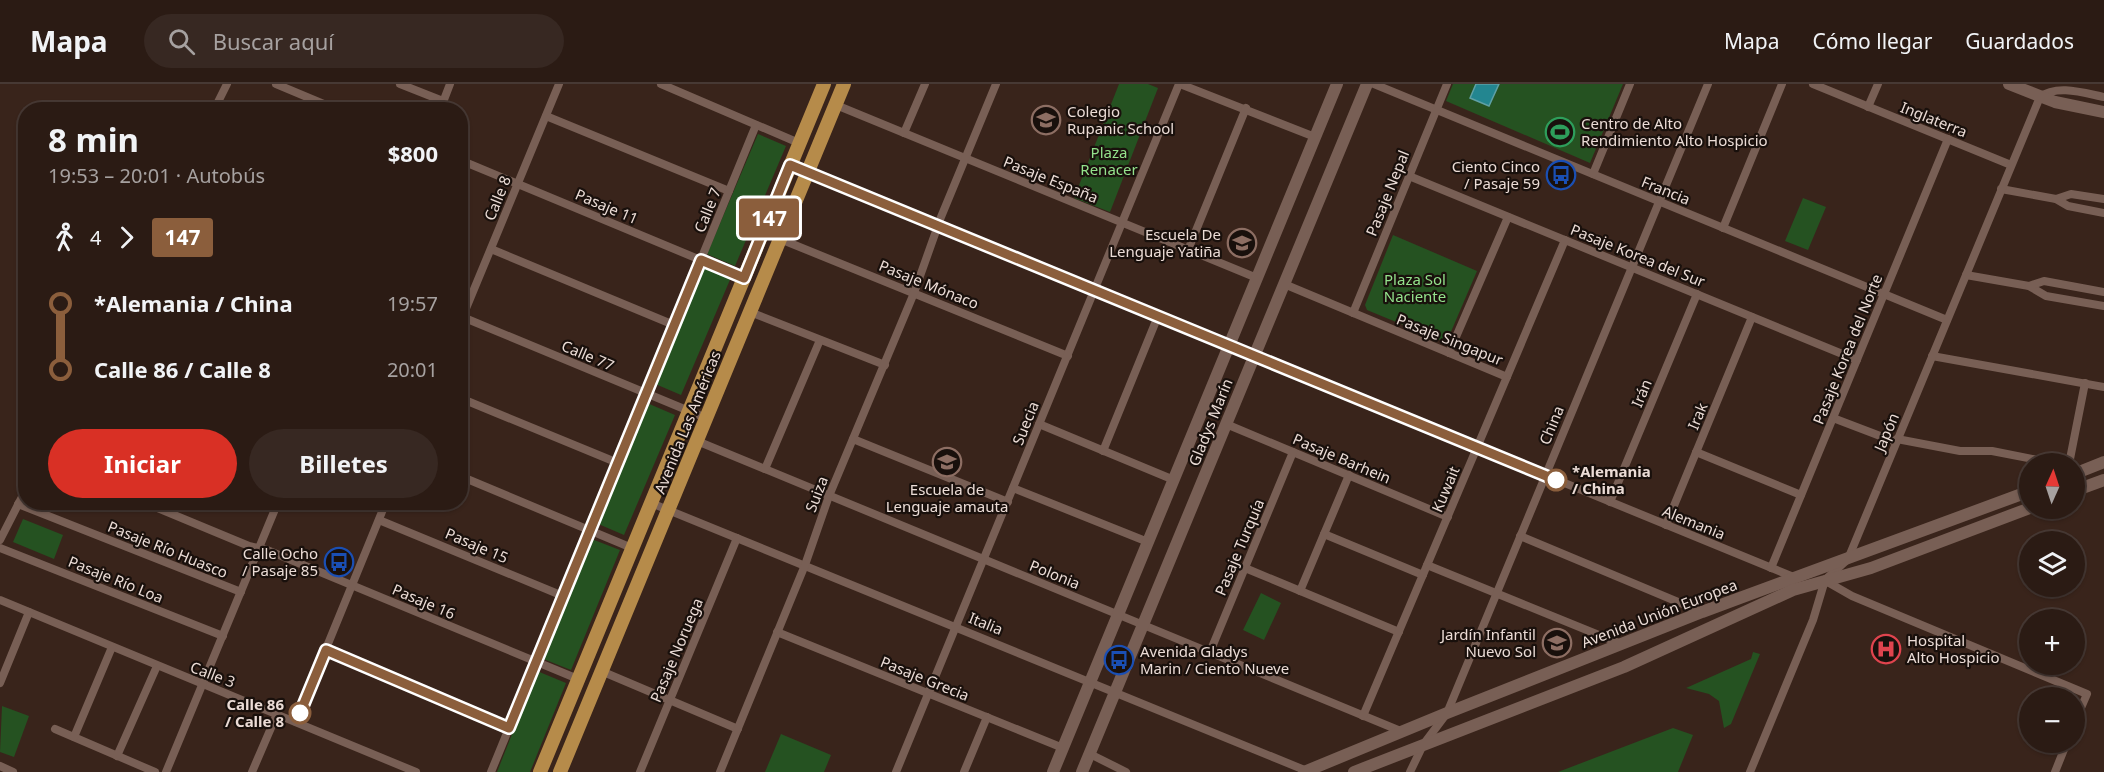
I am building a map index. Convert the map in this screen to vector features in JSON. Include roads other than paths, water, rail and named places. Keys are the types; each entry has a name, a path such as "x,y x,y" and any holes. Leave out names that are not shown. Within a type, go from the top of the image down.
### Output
{"main road":[{"name":"Avenida Las Américas","path":"540,772 824,84"},
{"name":"Avenida Las Américas","path":"560,772 844,84"}],"street":[{"path":"218,102 227,84"},
{"path":"276,84 319,102"},
{"path":"400,84 435,102"},
{"path":"442,102 450,84"},
{"name":"Calle 8","path":"468,303 559,84"},
{"path":"661,84 799,143"},
{"path":"904,133 925,84"},
{"name":"Suiza","path":"720,772 804,565 829,495 885,365 996,84"},
{"path":"1180,84 1315,137"},
{"name":"Suecia","path":"896,772 1180,84"},
{"name":"Gladys Marín","path":"1053,772 1337,84"},
{"name":"Gladys Marín","path":"1082,772 1366,84"},
{"name":"Francia","path":"1374,84 1947,320"},
{"name":"Pasaje Nepal","path":"1353,313 1447,84"},
{"path":"1593,174 1630,84"},
{"name":"China","path":"1410,772 1423,745 1447,713 1708,84"},
{"path":"1723,228 1782,84"},
{"name":"Inglaterra","path":"1813,84 2012,165"},
{"path":"1868,106 1878,84"},
{"path":"2009,84 2040,97 2104,112"},
{"path":"2040,97 2045,92 2058,88 2104,97"},
{"name":"Japón","path":"1825,580 1848,559 2040,97"},
{"name":"Pasaje España","path":"836,105 1257,278"},
{"path":"1188,250 1246,108"},
{"path":"546,116 729,191"},
{"name":"Calle 7","path":"491,772 756,125"},
{"name":"Pasaje Korea del Norte","path":"1772,568 1948,139"},
{"name":"Pasaje 11","path":"468,163 744,278"},
{"name":"Alemania","path":"790,165 1793,577 1825,580 1852,596 2070,687"},
{"name":"Pasaje Korea del Sur","path":"1409,176 1857,360"},
{"path":"2001,189 2056,199 2068,206 2104,213"},
{"path":"2056,199 2075,194 2104,199"},
{"path":"1449,353 1508,217"},
{"name":"Pasaje Mónaco","path":"780,239 1068,356"},
{"name":"Kuwait","path":"1363,716 1565,240"},
{"path":"491,249 674,325"},
{"path":"1965,275 2028,286 2046,296 2104,306"},
{"path":"2028,286 2044,281 2104,292"},
{"name":"Pasaje Singapur","path":"1284,284 1507,377"},
{"name":"Irán","path":"1610,502 1697,294"},
{"path":"750,312 885,365"},
{"path":"1103,451 1158,316"},
{"name":"Irak","path":"1666,525 1752,317"},
{"name":"Calle 77","path":"468,322 706,418"},
{"path":"765,469 820,340"},
{"path":"1932,356 2104,387"},
{"path":"2071,453 2085,383"},
{"path":"468,401 618,463"},
{"path":"1833,418 1897,441 1960,451 1992,451 2019,456"},
{"path":"1039,424 1174,480"},
{"name":"Pasaje Barhein","path":"1226,424 1448,517"},
{"path":"853,439 1008,502"},
{"name":"Polonia","path":"697,441 1403,732"},
{"name":"Pasaje Turquía","path":"1210,652 1293,452"},
{"path":"1696,452 1802,495"},
{"path":"2085,470 2104,462"},
{"path":"1300,591 1349,476"},
{"path":"468,479 632,548"},
{"path":"2085,487 2104,480"},
{"path":"1013,488 1148,542"},
{"name":"Avenida Unión Europea","path":"1307,772 1447,713 1702,612 2019,495"},
{"name":"Italia","path":"651,503 1307,772"},
{"path":"0,540 18,504"},
{"name":"Pasaje Río Huasco","path":"33,510 241,592"},
{"name":"Pasaje 16","path":"163,510 578,679"},
{"path":"166,772 273,510"},
{"path":"296,722 383,510"},
{"name":"Avenida Unión Europea","path":"1354,772 1624,667 1793,590 1871,568 2019,512"},
{"name":"Pasaje 15","path":"379,520 563,596"},
{"path":"1324,534 1423,576"},
{"path":"1520,536 1702,612"},
{"name":"Pasaje Noruega","path":"640,772 737,538"},
{"name":"Pasaje Río Loa","path":"0,548 223,636"},
{"path":"1427,565 1621,644"},
{"path":"1245,568 1399,632"},
{"path":"1750,772 1813,620 1825,580"},
{"name":"Calle 3","path":"0,600 416,772"},
{"path":"0,683 29,612"},
{"name":"Pasaje Grecia","path":"777,632 1063,748"},
{"path":"74,737 112,647"},
{"path":"326,650 509,728"},
{"path":"117,756 157,666"},
{"path":"601,672 738,729"},
{"path":"252,772 277,714"},
{"path":"964,772 987,717"},
{"path":"55,729 155,772"},
{"path":"2055,772 2063,753"},
{"path":"1090,754 1126,772"},
{"path":"0,766 13,772"}],"water":[{"path":"1476,84 1499,84 1489,106 1470,98"}],"place":[{"name":"Colegio Rupanic School","path":"1046,120"},
{"name":"Centro de Alto Rendimiento Alto Hospicio","path":"1560,132"},
{"name":"Ciento Cinco / Pasaje 59","path":"1561,175"},
{"name":"Escuela De Lenguaje Yatiña","path":"1242,243"},
{"name":"Escuela de Lenguaje amauta","path":"947,462"},
{"name":"*Alemania / China","path":"1556,480"},
{"name":"Calle Ocho / Pasaje 85","path":"339,562"},
{"name":"Jardín Infantil Nuevo Sol","path":"1557,643"},
{"name":"Hospital Alto Hospicio","path":"1886,649"},
{"name":"Avenida Gladys Marin / Ciento Nueve","path":"1119,660"},
{"name":"Calle 86 / Calle 8","path":"300,713"}],"park label":[{"name":"Plaza Renacer","path":"1109,160"},
{"name":"Plaza Sol Naciente","path":"1415,288"}]}
